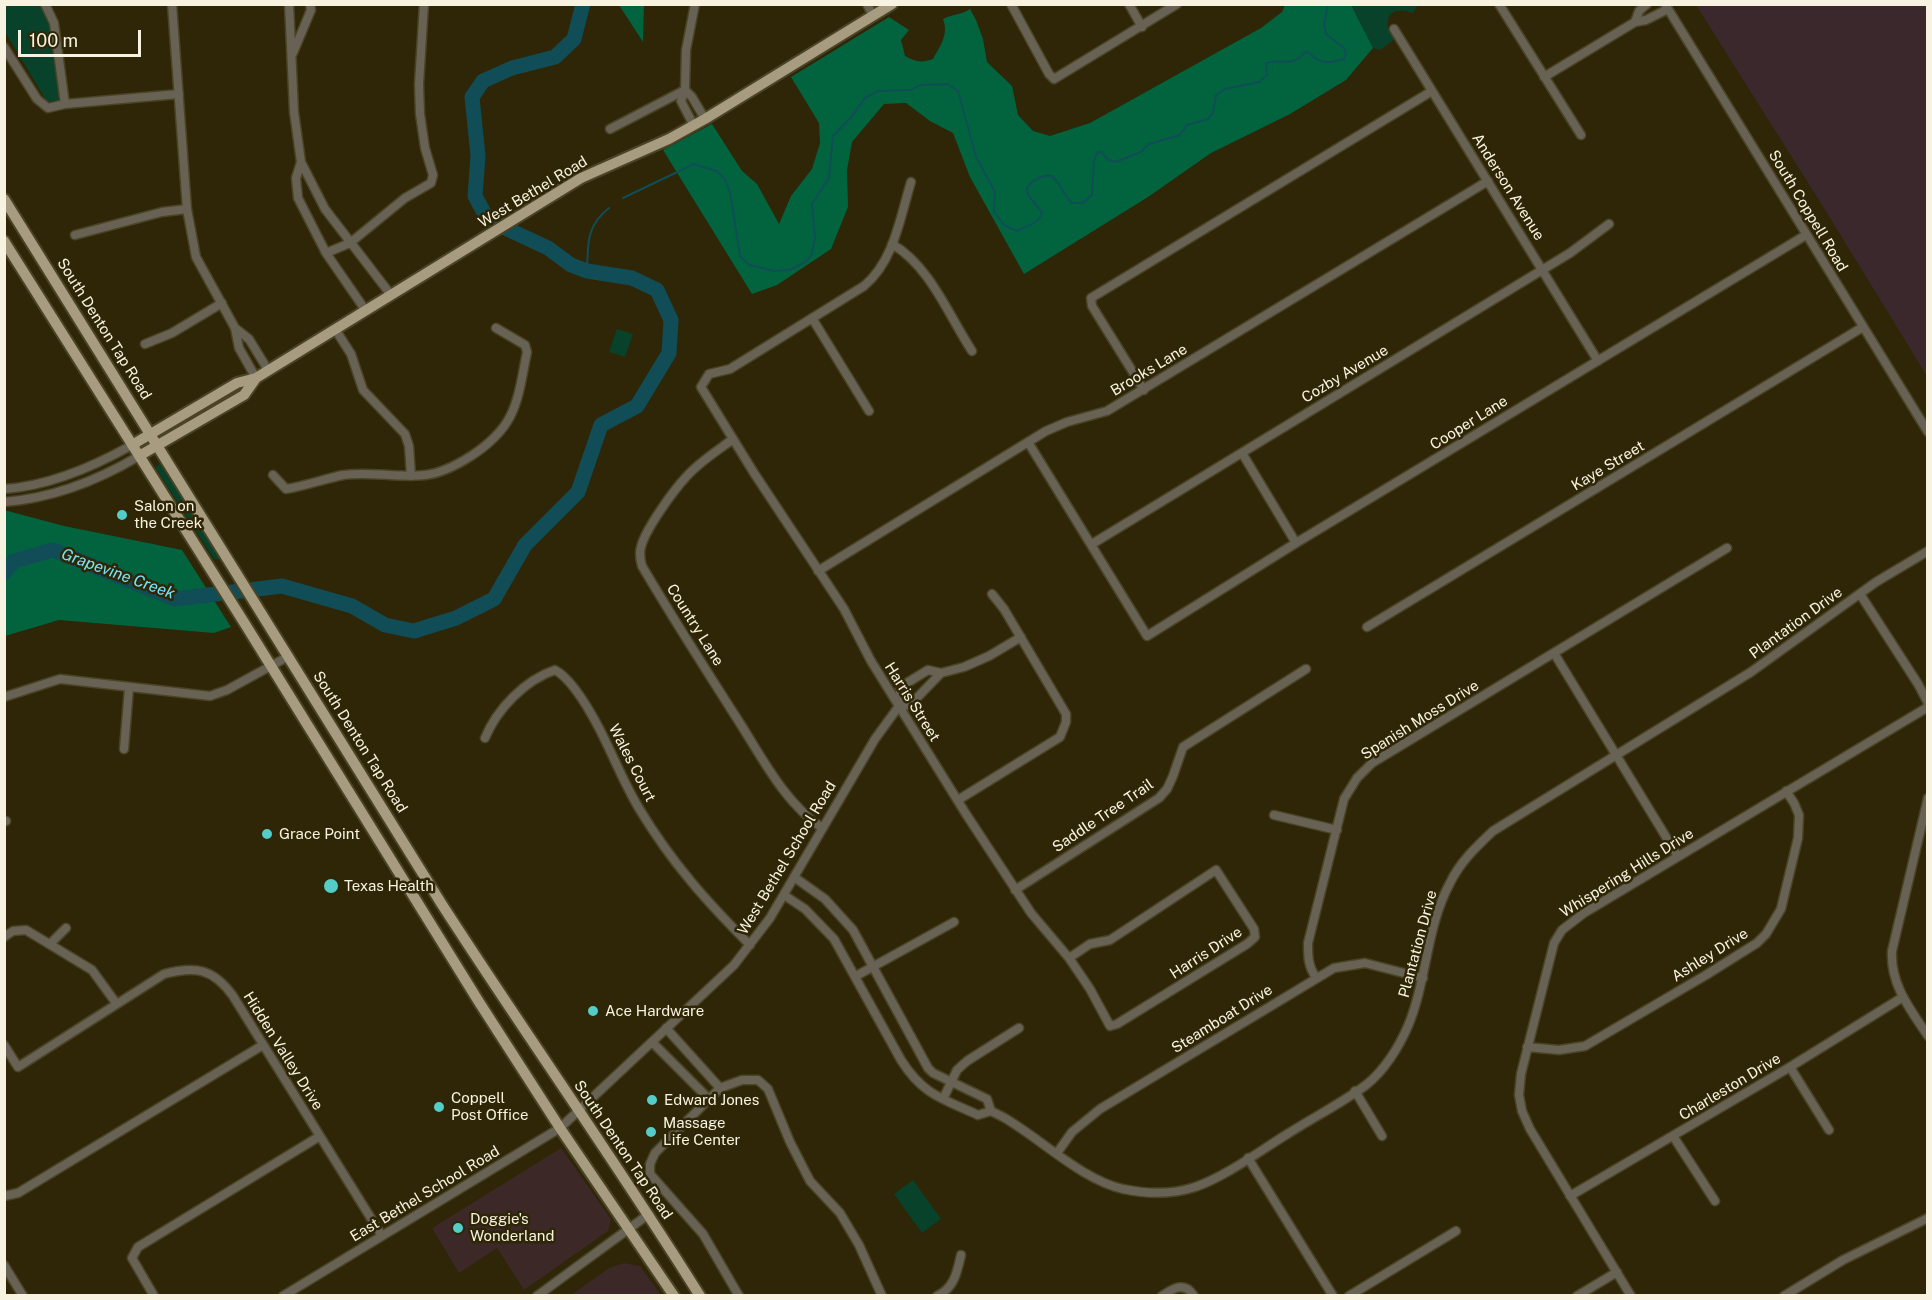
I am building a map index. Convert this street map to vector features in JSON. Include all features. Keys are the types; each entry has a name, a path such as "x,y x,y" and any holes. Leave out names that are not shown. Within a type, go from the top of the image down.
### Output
{"main road":[{"name":"West Bethel Road","path":"139,456 244,395 256,378 268,370 580,178 694,126 892,4"},
{"name":"South Denton Tap Road","path":"4,199 159,445 440,901 510,1010 649,1214 700,1296"},
{"path":"4,241 560,1128 674,1296"},
{"path":"21,268 40,256"},
{"name":"West Bethel Road","path":"132,445 237,382 256,378"},
{"path":"367,822 384,811"},
{"path":"423,912 440,901"}],"street":[{"path":"45,4 54,23 65,104"},
{"path":"172,4 187,209 196,257 235,328 239,348 256,378"},
{"path":"289,4 294,112 300,162 296,178 298,198 326,253 366,311"},
{"path":"292,56 310,10 310,4"},
{"path":"326,253 350,243 405,198 431,183 433,175 420,114 419,84 424,4"},
{"path":"694,126 681,101 685,90 686,50 695,4"},
{"path":"867,4 873,16"},
{"path":"1011,4 1049,74 1054,79 1177,4"},
{"path":"1130,4 1142,27"},
{"path":"1499,4 1581,135"},
{"path":"1635,22 1639,11 1647,4"},
{"path":"1544,77 1635,22 1646,20 1667,7"},
{"name":"South Coppell Road","path":"1667,7 1928,432"},
{"name":"Anderson Avenue","path":"1394,29 1598,361"},
{"path":"4,47 37,99 48,108 65,104 179,94"},
{"path":"685,90 705,119"},
{"path":"610,129 685,90"},
{"path":"1144,390 1092,306 1091,298 1432,90"},
{"path":"300,162 326,209 391,295"},
{"name":"Brooks Lane","path":"818,571 1028,442 1067,422 1107,411 1144,390 1488,181"},
{"path":"869,411 812,318 875,277 890,253 911,182"},
{"path":"75,235 162,212 187,209"},
{"name":"Cozby Avenue","path":"1092,544 1544,270 1609,224"},
{"name":"Cooper Lane","path":"1092,544 1147,636 1296,543 1806,235"},
{"path":"892,244 922,269 972,351"},
{"path":"146,344 172,333 222,303"},
{"name":"Harris Street","path":"812,318 730,369 709,374 701,387 844,609 871,661 1015,890 1030,913 1069,958 1090,989 1110,1026"},
{"name":"Kaye Street","path":"1366,627 1863,327"},
{"path":"235,328 249,339 268,370"},
{"path":"273,475 286,489 304,487 344,475 427,475 456,466 488,445 507,424 518,402 527,352 525,345 496,328"},
{"path":"336,329 351,354 363,390 405,434 409,446 411,476"},
{"name":"Country Lane","path":"733,439 687,476 656,518 641,544 639,556 642,566 677,624 784,792 806,817 822,828"},
{"path":"1028,442 1092,544"},
{"path":"4,489 76,472 98,464 132,445"},
{"path":"1242,453 1296,543"},
{"path":"4,501 38,498 71,489 109,473 139,456"},
{"name":"Spanish Moss Drive","path":"1316,977 1308,962 1308,944 1344,799 1358,778 1372,763 1727,548"},
{"name":"Plantation Drive","path":"794,877 825,899 853,930 928,1068 933,1073 987,1099 991,1111 1099,1180 1120,1188 1156,1193 1170,1193 1194,1187 1208,1182 1367,1084 1387,1062 1407,1027 1417,1000 1437,915 1449,884 1470,852 1493,831 1750,672 1860,594 1928,551"},
{"path":"958,800 1060,737 1064,730 1066,714 1021,637 992,594"},
{"path":"1860,594 1918,684 1928,705"},
{"path":"941,673 910,705 899,706 900,688 928,670 941,673 964,667 989,656 1021,637"},
{"path":"1554,653 1677,855"},
{"path":"4,696 60,679 210,696 272,667 289,656"},
{"name":"Saddle Tree Trail","path":"1015,890 1159,798 1167,789 1183,747 1306,669"},
{"name":"Wales Court","path":"485,738 492,722 512,699 545,674 555,670 564,675 593,717 639,808 674,862 702,897 750,945"},
{"path":"124,749 129,687"},
{"name":"Whispering Hills Drive","path":"1632,1296 1536,1141 1522,1111 1519,1095 1521,1074 1554,943 1562,930 1584,913 1928,705"},
{"name":"West Bethel School Road","path":"578,1111 734,965 750,945 784,895 875,739 899,706"},
{"name":"Ashley Drive","path":"1527,1047 1559,1050 1585,1046 1757,943 1766,934 1781,909 1798,838 1798,815 1786,791"},
{"path":"1928,798 1892,951 1891,964 1902,997 1928,1036"},
{"path":"1274,814 1337,830"},
{"name":"Harris Drive","path":"1069,958 1090,944 1110,940 1216,870 1254,929 1255,937 1247,944 1117,1024 1110,1026"},
{"name":"Plantation Drive","path":"784,895 805,909 834,939 912,1078 935,1096 978,1115 991,1111"},
{"path":"856,976 954,922"},
{"path":"50,944 66,928"},
{"path":"4,937 13,931 26,930 50,944 92,970 116,1003"},
{"name":"Steamboat Drive","path":"1057,1153 1072,1132 1100,1109 1316,977 1342,965 1365,963 1423,978"},
{"name":"Hidden Valley Drive","path":"4,1045 18,1067 164,974 183,969 201,969 225,985 382,1236"},
{"name":"Charleston Drive","path":"1570,1196 1790,1067 1902,997"},
{"path":"666,1028 720,1088"},
{"path":"943,1099 957,1070 967,1061 1019,1028"},
{"path":"652,1042 709,1100"},
{"path":"4,1196 18,1194 263,1045"},
{"path":"1790,1067 1829,1130"},
{"path":"739,1296 703,1234 650,1174 650,1164 655,1153 720,1088 742,1080 758,1080 768,1089 790,1142 810,1181 840,1213 859,1245 882,1296"},
{"path":"1355,1091 1383,1136"},
{"name":"East Bethel School Road","path":"283,1296 560,1128 578,1111"},
{"path":"154,1296 132,1258 138,1247 320,1136"},
{"path":"1673,1137 1715,1201"},
{"path":"1248,1158 1333,1296"},
{"path":"537,1296 649,1214"},
{"path":"1784,1296 1843,1260 1928,1218"},
{"path":"1349,1296 1456,1231"},
{"path":"937,1296 945,1292 957,1276 961,1255"},
{"path":"4,1265 23,1296"},
{"path":"1577,1296 1617,1272"},
{"path":"1162,1296 1175,1287 1182,1286 1192,1293"}],"shaded area":[{"path":"1696,5 1927,5 1927,376 1822,205"},
{"path":"561,1148 611,1219 608,1231 524,1290 497,1248 459,1273 432,1228"},
{"path":"624,1263 640,1266 661,1295 571,1295 609,1268"}],"green space":[{"path":"5,5 42,5 52,28 60,93 58,101 46,100 5,32"},
{"path":"619,5 644,5 643,42"},
{"path":"1285,5 1351,5 1373,48 1346,80 1290,114 1211,153 1148,197 1024,274 970,177 953,133 930,121 906,103 884,104 852,142 847,170 848,207 831,249 777,285 752,294 663,150 712,124 742,171 757,184 779,224 791,196 812,169 820,143 819,123 791,77 889,17 909,30 901,40 905,56 915,61 925,61 933,59 943,40 945,25 943,19 970,9 983,39 987,62 1012,86 1018,115 1033,131 1050,136 1090,123 1261,28 1282,12"},
{"path":"1351,5 1418,5 1413,13 1399,11 1390,15 1388,26 1395,39 1380,50 1373,48"},
{"path":"617,329 633,334 625,357 609,352"},
{"path":"160,464 223,560 214,559 155,467"},
{"path":"4,510 64,526 182,550 231,627 214,633 59,620 5,636"},
{"path":"913,1180 941,1219 922,1233 894,1194"}],"waterway":[{"name":"Grapevine Creek","path":"4,573 14,561 53,550 175,599 282,586 352,606 385,625 414,631 456,618 494,599 525,545 578,492 601,425 637,406 669,353 671,320 657,290 632,278 587,271 571,265 548,248 488,220 475,196 478,156 472,97 483,81 512,68 555,57 574,39 583,4"},
{"path":"623,198 694,164 716,171 725,179 730,192 740,256 749,265 774,271 789,270 804,263 811,256 815,239 812,204 829,178 833,136 865,98 878,91 911,90 920,85 948,84 958,91 976,157 995,192 994,212 1004,225 1017,231 1036,222 1041,216 1042,212 1028,195 1027,188 1038,178 1052,176 1072,203 1083,203 1092,195 1094,161 1097,153 1102,152 1107,159 1115,162 1141,152 1149,144 1180,135 1187,125 1208,119 1213,113 1216,95 1225,89 1259,82 1267,75 1266,63 1295,60 1308,52 1325,62 1344,59 1346,53 1344,48 1326,34 1324,25 1328,4"},
{"path":"587,271 588,244 592,229 601,215 609,208"}],"place":[{"name":"Salon on the Creek","path":"122,515"},
{"name":"Grace Point","path":"267,834"},
{"name":"Texas Health","path":"331,886"},
{"name":"Ace Hardware","path":"593,1011"},
{"name":"Edward Jones","path":"652,1100"},
{"name":"Coppell Post Office","path":"439,1107"},
{"name":"Massage Life Center","path":"651,1132"},
{"name":"Doggie's Wonderland","path":"458,1228"}]}
